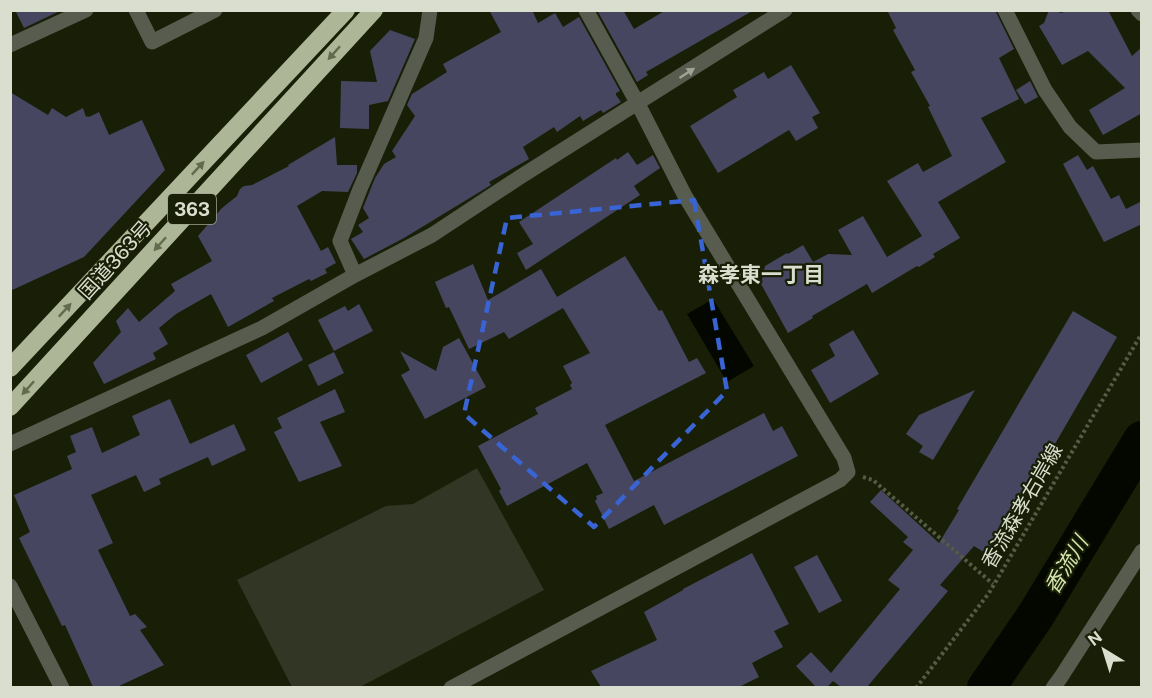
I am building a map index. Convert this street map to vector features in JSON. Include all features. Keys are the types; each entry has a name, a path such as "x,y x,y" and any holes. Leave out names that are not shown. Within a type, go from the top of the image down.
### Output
{"highway":[{"name":"国道363号","path":"10,407 374,10"},
{"name":"国道363号","path":"10,368 339,14"}],"street":[{"path":"10,45 86,10"},
{"path":"136,10 152,42 215,10"},
{"path":"355,275 340,241 360,189 426,38 430,10"},
{"path":"451,687 840,480 848,472 844,458 685,195 586,10"},
{"path":"10,444 262,328 355,275 432,235 638,104 766,16 786,10"},
{"path":"1005,10 1045,90 1070,127 1096,152 1142,150"},
{"path":"1138,10 1142,14"},
{"path":"339,14 352,34"},
{"path":"1053,687 1142,550"},
{"path":"10,586 62,687"}],"path":[{"name":"香流森孝右岸線","path":"916,687 993,585 1142,333"},
{"path":"848,472 873,480 993,585"}],"highlighted area":[{"path":"694,200 727,391 594,527 464,414 507,218"}],"green space":[{"path":"477,468 544,590 360,687 292,687 237,580 386,506 413,504"}],"shaded area":[{"path":"713,299 754,366 727,382 687,314"}],"building":[{"path":"15,10 62,10 24,28"},
{"path":"489,10 532,10 538,23 555,13 563,27 579,17 620,91 616,95 621,102 583,121 580,116 557,132 554,127 523,147 529,159 489,182 491,185 404,238 364,259 351,239 363,232 358,225 369,218 363,208 375,178 384,164 396,157 392,151 415,116 407,105 412,94 447,72 443,64 501,32"},
{"path":"597,10 623,10 634,29 666,10 754,10 646,72 648,75 637,82"},
{"path":"887,10 995,10 1014,49 999,58 1019,99 981,118 1006,162 938,202 960,238 933,254 935,257 919,267 917,266 872,293 867,284 788,333 761,284 765,266 803,245 813,262 828,254 852,255 838,230 863,216 887,257 922,236 887,181 918,163 923,172 952,156 928,107 930,106 911,72 915,70 893,30 896,28"},
{"path":"1049,10 1062,13 1066,10 1108,10 1132,56 1142,47 1142,113 1103,135 1089,110 1125,88 1088,51 1062,65 1039,26 1044,23"},
{"path":"390,30 415,39 388,101 369,105 369,129 340,128 341,81 377,82 370,51"},
{"path":"791,65 820,113 812,117 818,128 796,141 789,130 718,173 690,126 737,97 733,90 764,72 768,79"},
{"path":"1030,81 1038,97 1025,104 1016,90"},
{"path":"10,92 48,115 52,108 66,117 83,108 86,117 99,112 109,135 142,120 165,170 84,257 10,291"},
{"path":"335,137 337,165 357,165 357,173 348,192 322,191 297,206 321,251 328,247 336,263 325,269 327,273 311,281 309,279 272,298 274,301 228,327 211,294 176,314 159,328 168,344 153,353 156,359 104,384 93,363 121,332 116,321 128,308 139,322 175,291 171,284 212,261 198,236 222,208 237,196 240,189 289,166"},
{"path":"628,152 637,165 653,155 660,168 634,186 640,195 526,270 517,253 533,244 519,222"},
{"path":"1078,155 1087,170 1093,166 1111,199 1119,195 1126,209 1142,201 1142,224 1104,242 1063,164"},
{"path":"625,256 659,311 662,310 689,362 697,358 706,373 605,425 634,481 764,413 773,431 782,426 798,456 664,525 654,505 609,529 595,501 596,496 603,493 587,463 507,506 499,491 501,489 478,446 538,414 535,408 572,389 570,385 572,383 563,366 590,353 563,308 509,339 504,332 469,349 449,307 446,308 435,282 473,264 488,300 541,269 557,297"},
{"path":"359,304 373,331 334,351 318,320 345,306 348,311"},
{"path":"1073,311 1117,337 990,556 974,546 940,585 948,591 867,687 841,687 833,681 827,687 816,687 796,666 811,652 831,673 900,589 888,580 913,550 903,542 908,537 870,502 881,490 939,543"},
{"path":"853,330 879,374 830,403 811,370 835,356 829,344"},
{"path":"288,332 303,360 261,383 246,355"},
{"path":"459,338 486,387 425,419 401,375 410,370 400,351 436,371 443,347"},
{"path":"334,352 344,373 318,386 308,365"},
{"path":"335,389 345,412 320,422 342,466 299,482 274,432 282,428 277,418"},
{"path":"975,390 933,460 919,452 923,446 906,434 919,415"},
{"path":"170,399 190,444 234,424 246,450 212,466 208,457 159,479 161,484 144,492 136,475 91,495 113,543 98,550 130,616 135,614 147,627 140,630 164,665 117,687 93,687 65,625 62,626 19,538 30,532 14,495 72,469 67,456 76,452 70,436 92,427 102,453 140,435 132,416"},
{"path":"752,553 789,624 774,631 783,647 752,663 759,677 739,687 601,687 591,671 657,640 644,612"},
{"path":"817,555 842,601 819,613 794,567"}],"waterway":[{"name":"香流川","path":"986,688 1036,615 1142,440"}],"district":[{"name":"森孝東一丁目","path":"761,274"}]}
